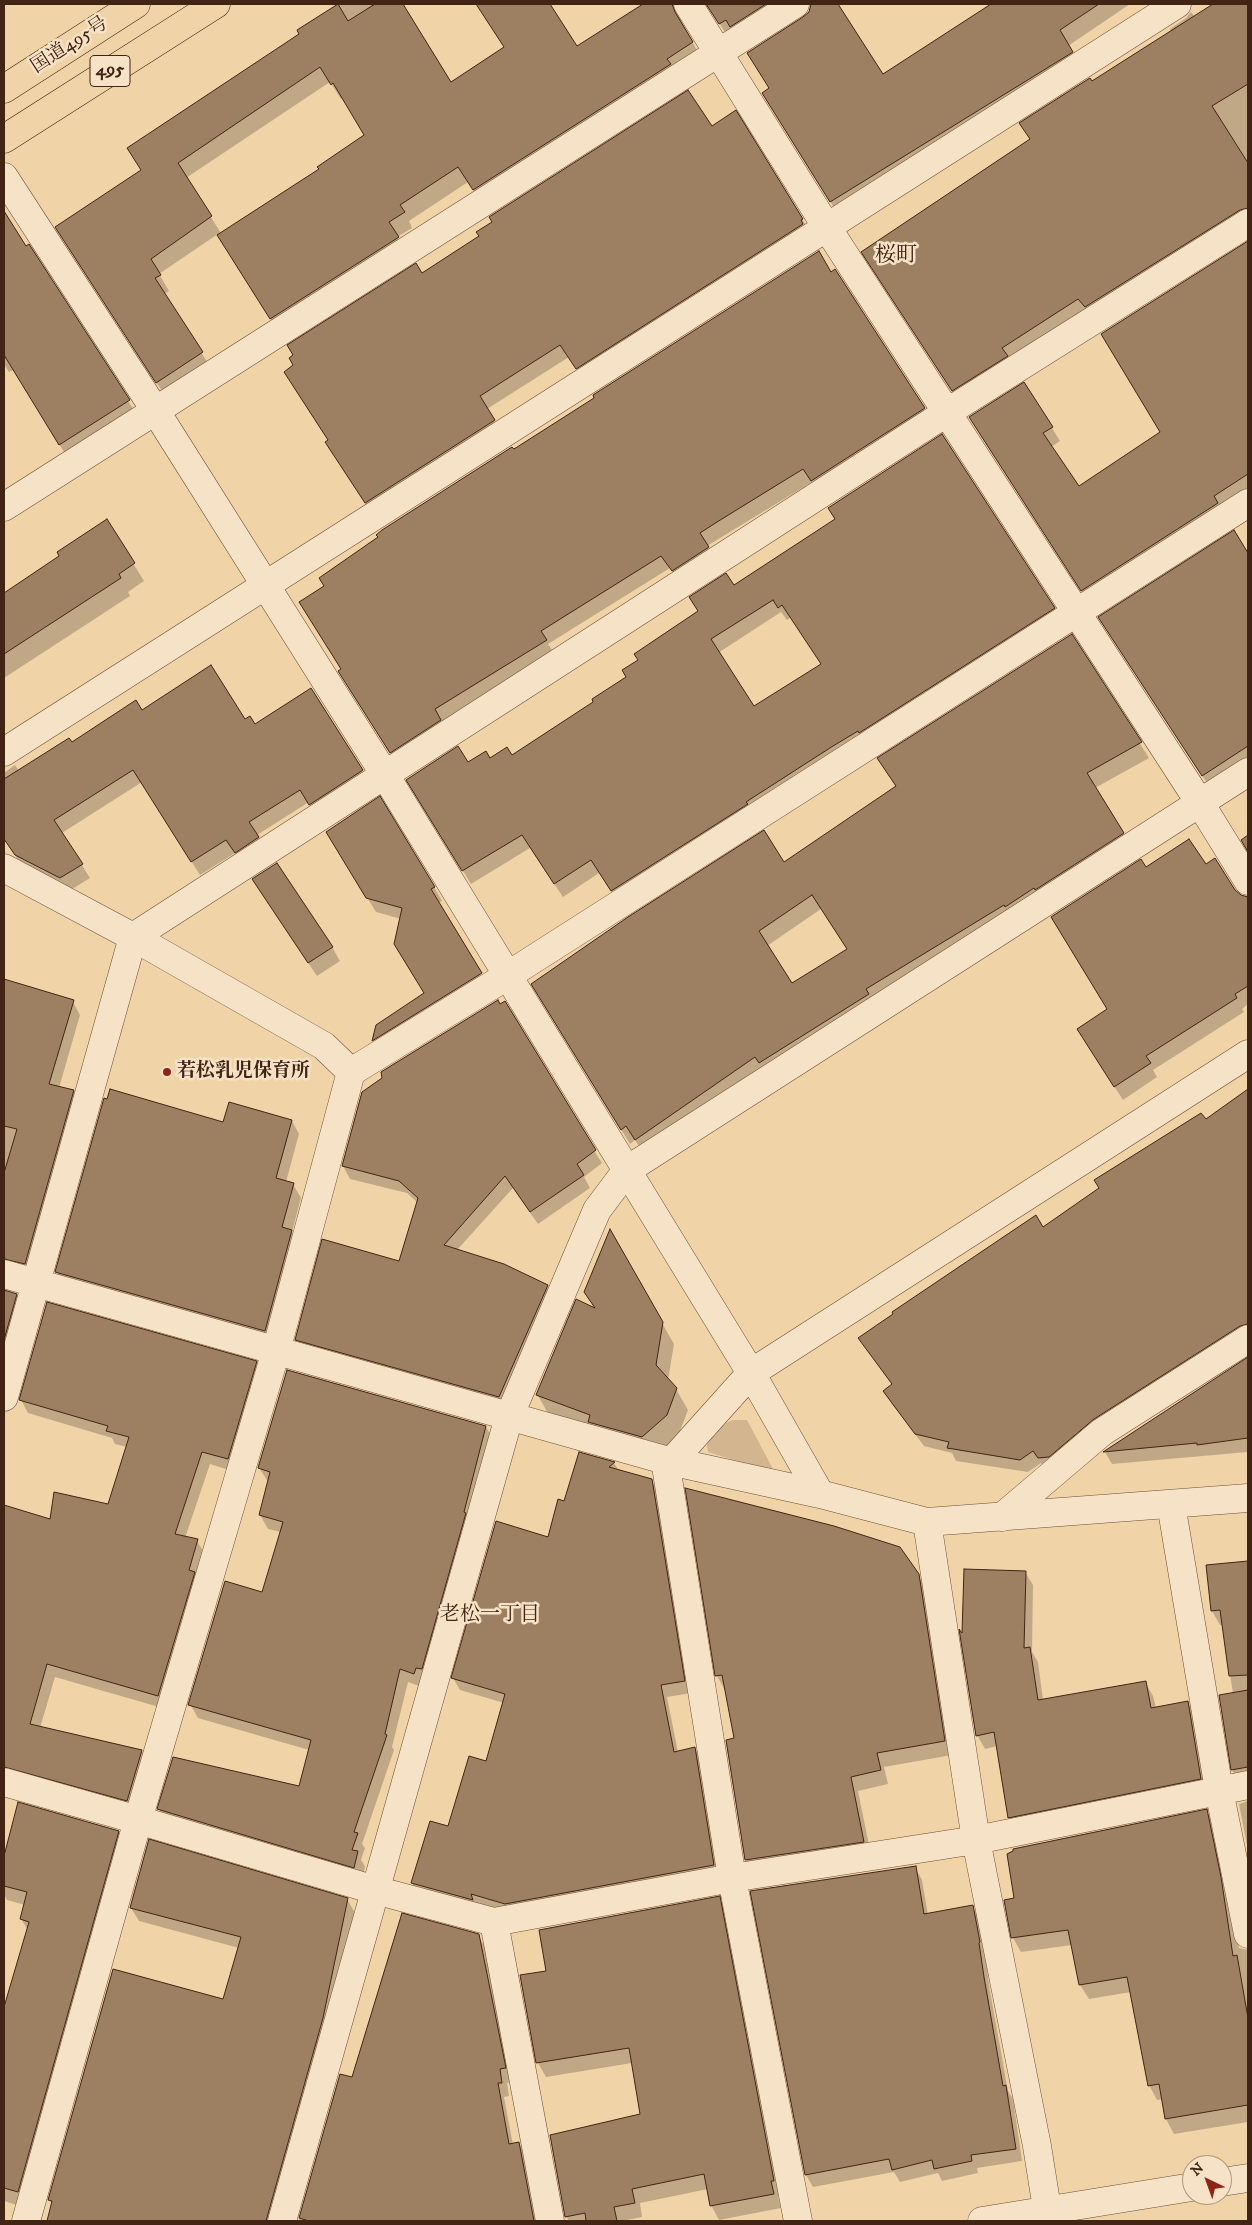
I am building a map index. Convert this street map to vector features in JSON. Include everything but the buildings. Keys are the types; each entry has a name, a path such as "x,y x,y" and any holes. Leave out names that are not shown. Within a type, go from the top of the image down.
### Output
{"highway":[{"name":"国道495号","path":"4,89 136,4"},
{"name":"495","path":"4,139 216,4"}],"street":[{"path":"688,4 826,226 1200,802 1248,881"},
{"path":"4,507 795,4"},
{"path":"4,752 1176,4"},
{"path":"4,178 155,410 385,775 751,1373 820,1494"},
{"path":"4,1397 133,937 946,413 1248,223"},
{"path":"26,2221 138,1820 276,1351 351,1072 507,976 1248,503"},
{"path":"282,2221 510,1417 597,1210 627,1170 1248,772"},
{"path":"4,868 133,937 324,1046 351,1072"},
{"path":"669,1460 751,1373 1248,1054"},
{"path":"4,1274 669,1460 820,1494 927,1522 1248,1498"},
{"path":"1002,1517 1102,1432 1248,1338"},
{"path":"669,1460 732,1878 798,2221"},
{"path":"1171,1504 1219,1790 1248,1934"},
{"path":"927,1522 976,1840 1037,2146 1048,2216"},
{"path":"4,1782 375,1890 494,1922 732,1878 976,1840 1248,1785"},
{"path":"494,1922 550,2221"},
{"path":"1232,2180 1248,2178"},
{"path":"982,2221 1048,2216 1182,2189"}],"shaded area":[{"path":"733,1420 747,1420 772,1467 772,1472 708,1452 706,1437 719,1426"}],"place":[{"name":"若松乳児保育所","path":"167,1072"}],"district":[{"name":"桜町","path":"896,257"},
{"name":"老松一丁目","path":"490,1616"}]}
